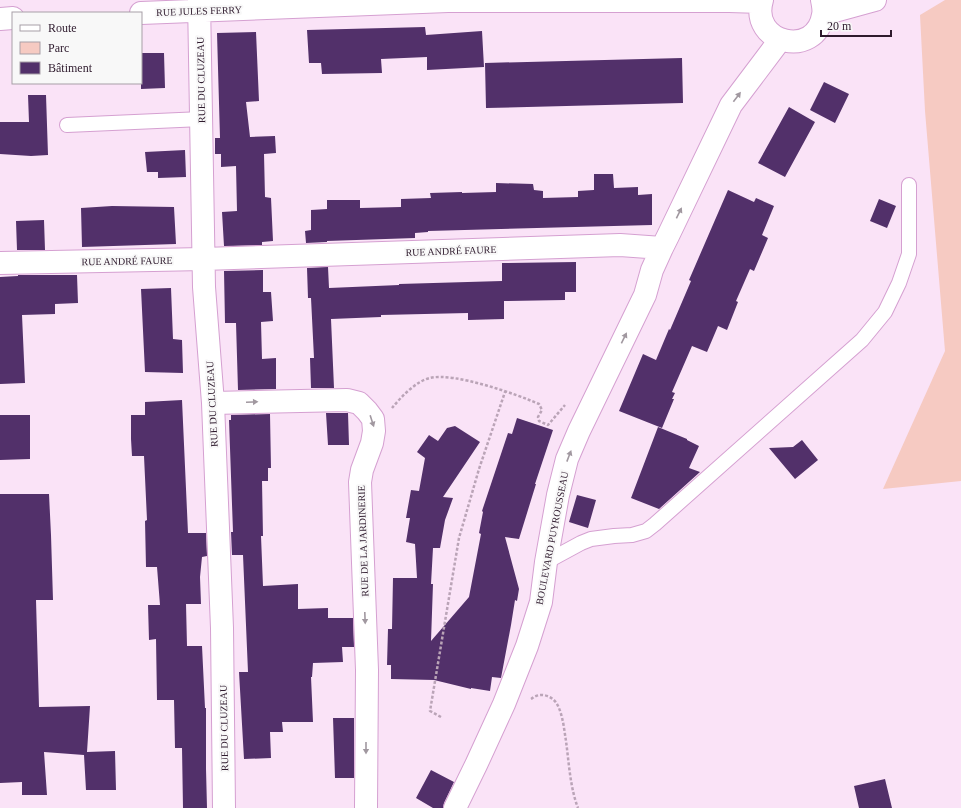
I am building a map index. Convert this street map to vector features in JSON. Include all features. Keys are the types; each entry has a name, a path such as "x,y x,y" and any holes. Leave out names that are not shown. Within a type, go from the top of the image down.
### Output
{"street":[{"path":"761,1 760,13 764,25 770,34 780,40 794,42 804,40 814,34 820,25 823,7 874,0"},
{"name":"RUE JULES FERRY","path":"142,14 200,6 448,1 761,1"},
{"name":"RUE DU CLUZEAU","path":"200,6 205,295 213,404 222,628 224,808"},
{"path":"0,19 12,18"},
{"path":"662,248 731,105 780,40"},
{"name":"RUE ANDRÉ FAURE","path":"0,264 204,259 620,245 662,248"},
{"name":"BOULEVARD PUYROUSSEAU","path":"455,808 501,711 527,646 541,602 546,562 558,495 567,459 579,431 645,296 652,270 662,248"},
{"name":"RUE DE LA JARDINERIE","path":"213,404 347,400 359,403 373,419 374,431 372,443 362,470 360,482 367,670 366,808"}],"lane":[{"path":"67,124 202,119"},
{"path":"546,562 591,539 632,535 646,531 862,340 885,312 900,283 909,254 909,185"}],"path":[{"path":"390,409 418,383 429,378 446,377 465,380 525,398 539,404 542,410 538,417 539,421 548,425 567,402"},
{"path":"441,717 430,711 459,538 479,469 505,392"},
{"path":"526,703 536,696 546,695 552,698 557,704 561,714 574,795 578,808"}],"green space":[{"path":"945,0 961,0 961,481 883,489 945,351 925,111 920,15"}],"building":[{"path":"425,27 426,35 482,31 484,67 427,70 427,57 381,59 382,73 322,74 321,63 309,63 307,30"},
{"path":"256,32 259,101 246,102 250,137 275,136 276,153 264,154 265,197 271,198 273,241 262,242 262,245 224,246 222,212 237,211 236,166 221,167 221,154 215,154 215,138 220,138 217,33"},
{"path":"142,53 164,53 165,88 141,89"},
{"path":"682,58 683,103 486,108 485,63"},
{"path":"824,82 849,94 835,123 810,110"},
{"path":"28,95 46,95 48,155 31,156 0,154 0,122 29,122"},
{"path":"789,107 815,122 785,177 758,163"},
{"path":"185,150 186,177 158,178 158,172 147,172 145,152"},
{"path":"594,174 613,174 614,188 638,187 638,195 652,194 652,225 428,231 415,233 415,238 306,243 305,231 311,230 311,210 327,209 327,200 360,200 360,208 401,207 401,199 431,198 430,193 496,192 496,183 533,184 534,190 543,191 543,198 578,197 578,191 594,190"},
{"path":"728,190 754,202 756,198 774,206 762,235 768,238 754,271 750,269 736,301 738,302 727,330 718,326 707,352 692,346 672,392 675,393 672,399 674,399 662,428 619,411 643,354 656,360 691,281 689,280"},
{"path":"879,199 896,206 887,228 870,221"},
{"path":"112,206 174,207 176,244 82,247 81,208"},
{"path":"44,220 45,250 17,250 16,221"},
{"path":"576,262 576,292 565,292 565,300 504,301 504,319 468,320 468,313 381,315 381,317 331,319 334,388 311,388 310,358 314,358 311,298 308,298 307,268 328,267 329,288 502,281 502,263"},
{"path":"263,270 263,292 271,292 273,321 261,322 262,359 276,358 276,389 238,390 236,323 225,323 224,271"},
{"path":"18,275 77,275 78,303 55,304 55,314 22,315 25,383 0,384 0,277"},
{"path":"171,288 173,339 182,340 183,373 145,372 141,289"},
{"path":"182,400 188,533 206,533 207,556 202,557 200,577 201,604 186,604 187,646 202,646 206,708 207,808 183,808 182,748 175,748 174,700 157,700 156,639 149,640 148,605 160,605 157,567 146,567 145,521 147,520 144,456 132,456 131,415 145,415 145,402"},
{"path":"326,413 348,413 349,445 328,445"},
{"path":"270,414 271,468 268,468 268,481 262,481 263,536 261,536 263,586 298,584 298,609 328,608 328,618 353,618 354,647 342,647 343,662 313,663 311,677 313,722 282,722 283,732 270,732 271,758 244,759 239,672 248,672 243,555 232,555 231,532 233,532 229,420 231,420 231,415"},
{"path":"0,415 30,415 30,459 0,460"},
{"path":"517,418 553,430 519,539 505,537 519,589 517,601 515,600 501,678 492,677 490,691 471,689 434,680 391,679 391,665 387,665 388,629 392,629 393,578 417,578 415,544 406,542 410,518 406,518 411,490 419,491 425,458 417,452 429,435 438,441 447,428 455,426 480,442 443,497 453,498 445,520 440,548 433,548 431,584 433,584 431,641 469,597 481,534 479,533 482,511 508,433 512,434"},
{"path":"658,427 687,439 699,446 689,468 700,472 659,509 631,498"},
{"path":"802,440 818,460 795,479 769,448 793,447"},
{"path":"0,494 49,494 53,600 36,600 39,707 90,706 87,752 115,751 116,790 86,790 84,755 44,752 47,795 22,795 22,782 0,783"},
{"path":"577,495 596,500 588,528 569,522"},
{"path":"333,718 354,718 354,778 335,778"},
{"path":"431,770 454,782 443,808 433,808 416,798"},
{"path":"885,779 892,808 859,808 854,786"}]}
